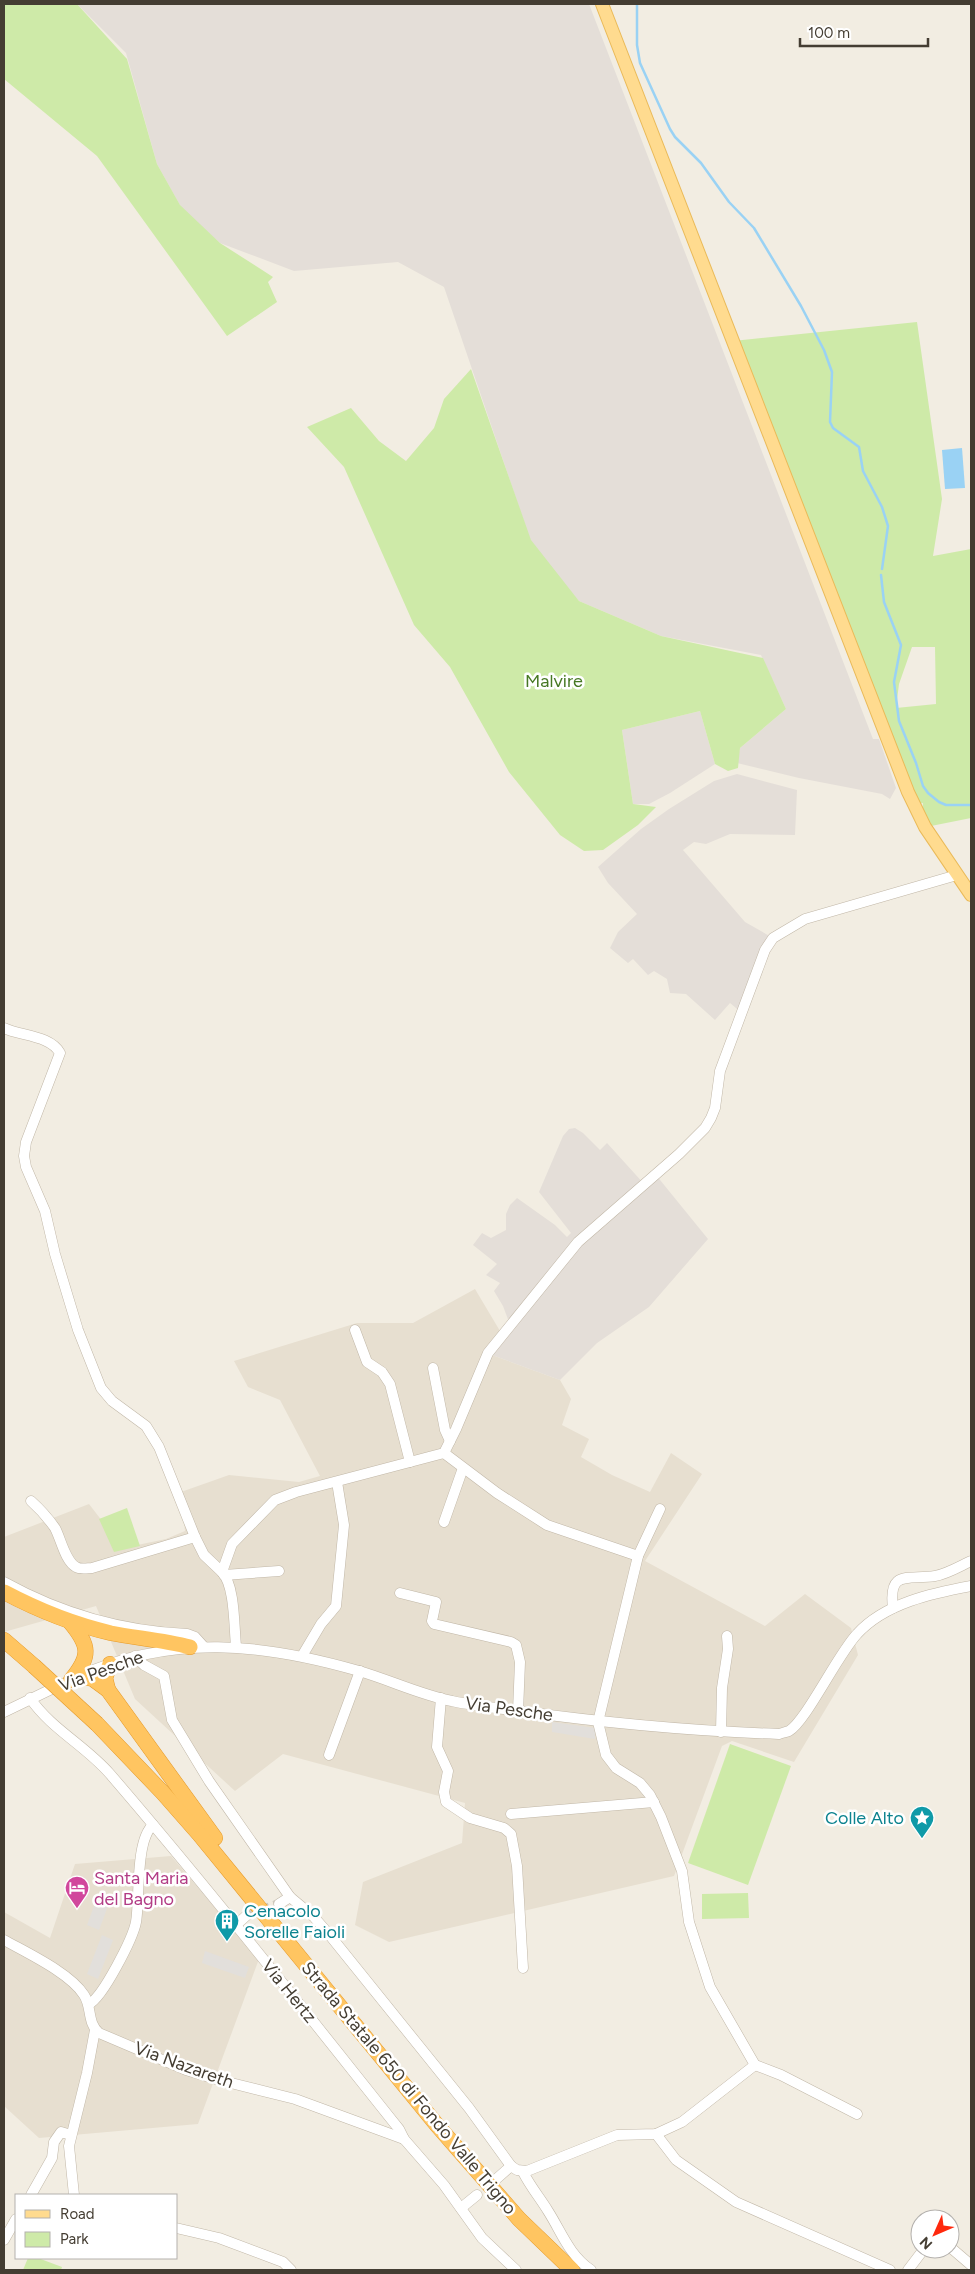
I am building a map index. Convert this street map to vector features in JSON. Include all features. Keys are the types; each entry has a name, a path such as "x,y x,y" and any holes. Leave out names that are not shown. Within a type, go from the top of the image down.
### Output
{"highway":[{"path":"4,1592 38,1610 70,1622 112,1633 197,1647"},
{"path":"70,1622 81,1636 86,1655 76,1678 93,1679 108,1690 235,1865 251,1911"},
{"name":"Strada Statale 650 di Fondo Valle Trigno","path":"4,1640 97,1724 163,1793 251,1911 519,2219 572,2270"},
{"path":"4,1646 34,1666"},
{"path":"108,1690 105,1678 110,1664"}],"main road":[{"path":"602,4 908,792 925,827 971,895"}],"street":[{"path":"223,1573 232,1544 275,1500 296,1492 444,1453 488,1353 552,1273 578,1242 651,1180 705,1128 715,1108 720,1071 765,950 773,938 805,919 957,875"},
{"path":"4,1028 46,1041 56,1047 60,1053 26,1142 24,1156 26,1167 45,1211 78,1330 101,1388 112,1401 146,1426 159,1447 204,1555 223,1573 234,1615 236,1646"},
{"path":"354,1330 367,1362 382,1372 390,1384 410,1462"},
{"path":"433,1368 445,1430 450,1441"},
{"path":"444,1453 497,1493 547,1525 638,1556"},
{"path":"444,1522 463,1468"},
{"path":"302,1656 336,1606 344,1525 337,1482"},
{"path":"31,1501 42,1511 56,1529 70,1561 76,1567 92,1568 161,1549 195,1537"},
{"path":"660,1509 638,1556 598,1722 606,1756 616,1768 640,1783 654,1802 682,1871 689,1922 710,1987 755,2065 781,2075 857,2114"},
{"path":"894,1608 892,1594 894,1585 904,1577 935,1576 971,1561"},
{"path":"223,1573 279,1571"},
{"path":"4,1582 47,1604 81,1617 187,1634 195,1637 197,1647"},
{"name":"Via Pesche","path":"4,1712 30,1698 76,1678 135,1656 197,1647 236,1646 302,1656 360,1671 441,1698 518,1711 598,1722 721,1732 778,1734 790,1730 799,1722 835,1662 858,1632 894,1608 938,1592 971,1586"},
{"path":"400,1593 436,1602 432,1620 434,1624 511,1642 516,1645 520,1662 518,1711"},
{"path":"721,1732 723,1678 728,1649 727,1636"},
{"path":"135,1656 144,1665 164,1676 167,1681 172,1720 209,1781 290,1897 314,1917 332,1938 462,2101 511,2166 522,2172 560,2230 567,2248 574,2258 591,2270"},
{"path":"329,1756 360,1671"},
{"name":"Via Hertz","path":"30,1698 42,1714 108,1772 236,1925 399,2129 404,2139 461,2208 482,2238 516,2270"},
{"path":"441,1698 437,1747 448,1771 444,1792 446,1802 470,1818 504,1828 511,1834 517,1866 523,1968"},
{"path":"510,1814 654,1802"},
{"path":"89,2004 108,1983 136,1925 137,1875 148,1832 153,1826"},
{"path":"279,1904 290,1897"},
{"path":"236,1925 251,1911"},
{"path":"4,1940 73,1982 89,2004 91,2024 95,2030 87,2074 71,2135 69,2161 74,2194"},
{"name":"Via Nazareth","path":"95,2030 186,2070 295,2099 404,2139"},
{"path":"522,2172 616,2135 656,2134 682,2122 755,2065"},
{"path":"32,2194 52,2158 54,2142 61,2132 71,2135"},
{"path":"656,2134 676,2160 736,2202 890,2270"},
{"path":"494,2181 511,2166"},
{"path":"461,2208 477,2195"},
{"path":"4,2240 15,2221"},
{"path":"178,2228 219,2238 283,2262 291,2270"},
{"path":"960,2256 971,2265"},
{"path":"908,2270 916,2259"}],"shaded area":[{"path":"77,4 589,4 873,739 879,739 896,788 890,799 882,794 799,778 737,763 740,748 786,709 761,655 661,636 579,601 533,548 444,287 398,262 294,271 220,243 182,209 157,164 126,53"},
{"path":"700,711 715,764 649,804 633,804 622,730"},
{"path":"737,774 797,790 795,835 730,834 706,844 694,842 683,850 745,922 773,938 742,1013 730,1003 715,1020 686,994 670,993 667,979 654,971 648,975 633,959 628,963 610,948 618,932 637,914 608,883 598,867 641,829 669,809 714,781"},
{"path":"575,1128 583,1133 600,1150 607,1143 645,1185 656,1175 708,1239 649,1307 597,1343 560,1380 492,1355 509,1322 503,1306 494,1291 500,1283 486,1275 497,1264 473,1245 482,1233 491,1238 506,1230 506,1214 510,1205 517,1198 555,1225 567,1237 571,1233 539,1192 563,1136 569,1129"},
{"path":"475,1289 500,1331 492,1355 560,1380 571,1399 562,1425 589,1439 581,1457 612,1475 650,1492 671,1453 702,1474 645,1561 765,1626 805,1594 851,1628 858,1655 794,1762 732,1741 722,1746 674,1876 389,1942 355,1925 363,1882 462,1843 465,1803 283,1754 235,1791 135,1699 96,1606 4,1632 4,1537 89,1504 123,1548 166,1539 185,1531 181,1492 229,1475 299,1482 320,1476 280,1400 248,1387 234,1361 357,1323 413,1323"},
{"path":"552,1722 595,1728 595,1739 552,1732"},
{"path":"171,1856 259,1959 198,2124 39,2138 4,2106 4,1912 50,1938 75,1864"},
{"path":"96,1901 108,1906 99,1930 87,1925"},
{"path":"102,1935 113,1940 98,1979 87,1974"},
{"path":"205,1951 249,1967 245,1978 202,1963"}],"green space":[{"path":"4,4 77,4 127,59 157,164 180,205 220,243 273,277 268,282 277,302 227,336 97,156 4,79"},
{"path":"917,322 942,499 933,556 971,549 971,818 926,827 921,819 923,803 914,805 733,341","holes":["912,647 935,647 936,704 896,708 899,684"]},
{"name":"Malvire","path":"471,369 531,540 579,601 661,636 763,658 786,709 740,748 738,768 728,771 715,764 700,711 622,730 633,804 656,807 638,825 603,850 584,851 560,835 509,772 450,667 414,625 344,467 307,427 351,408 379,441 406,461 434,428 444,399"},
{"path":"127,1508 140,1546 114,1552 99,1519"},
{"path":"730,1744 791,1766 748,1885 688,1863"},
{"path":"748,1893 749,1918 702,1919 702,1894"},
{"path":"28,2259 41,2259 62,2267 61,2270 23,2270"}],"water":[{"path":"962,448 965,488 945,489 942,450"}],"waterway":[{"path":"637,4 637,45 640,63 670,129 675,137 701,163 729,202 754,228 801,306 824,350 832,372 830,422 833,428 859,447 863,471 882,507 888,526 882,569"},
{"path":"881,575 884,602 901,645 894,682 899,721 923,786 928,793 946,805 971,805"}],"tunnel":[{"path":"246,1916 279,1904"}],"place":[{"name":"Colle Alto","path":"922,1839"},
{"name":"Santa Maria del Bagno","path":"77,1909"},
{"name":"Cenacolo Sorelle Faioli","path":"227,1942"}]}
